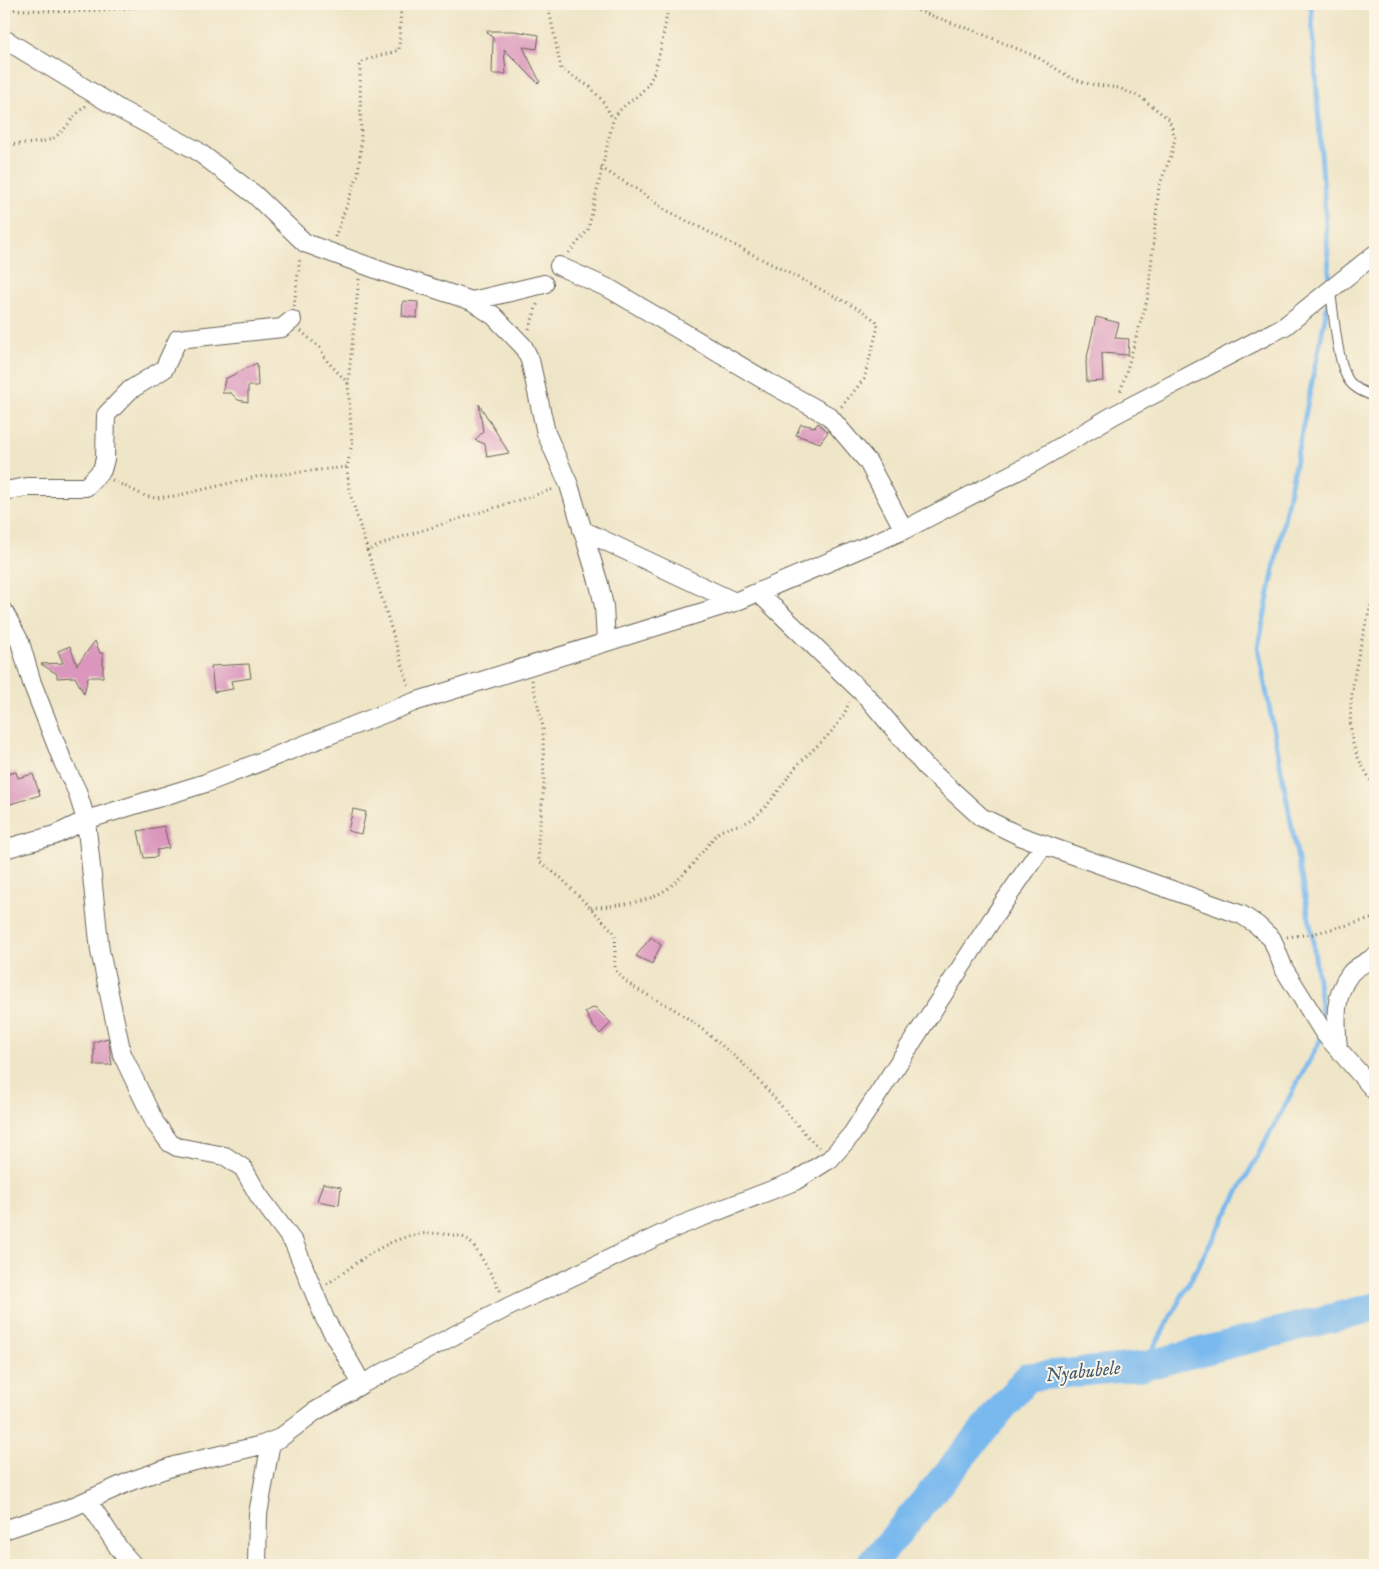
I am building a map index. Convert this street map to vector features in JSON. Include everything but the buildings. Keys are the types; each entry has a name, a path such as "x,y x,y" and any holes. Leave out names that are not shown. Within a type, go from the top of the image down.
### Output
{"street":[{"path":"4,39 106,102 196,150 255,195 305,242 384,272 472,301 494,316 523,346 530,360 546,434 569,485 604,606 606,642"},
{"path":"4,849 55,835 86,820 206,783 414,702 735,602 904,530 1285,326 1375,254"},
{"path":"559,266 610,289 829,416 868,462 904,530"},
{"path":"472,301 544,284"},
{"path":"4,491 26,487 86,487 102,470 105,459 106,415 130,390 164,369 178,339 282,328 292,320"},
{"path":"582,530 735,602"},
{"path":"758,592 851,681 915,754 960,800 997,826 1242,915 1257,925 1272,939 1284,969 1320,1026 1375,1091"},
{"path":"4,612 20,642 32,683 63,762 77,791 86,820 100,951 116,1032 129,1072 155,1123 170,1143 177,1147 230,1158 243,1168 259,1196 294,1243 335,1340 362,1384"},
{"path":"4,1530 88,1501 174,1466 271,1442 291,1430 314,1412 362,1384 508,1307 678,1226 795,1181 830,1159 852,1134 888,1082 993,918 1044,844"},
{"path":"1338,1049 1336,1020 1338,995 1350,972 1375,956"},
{"path":"257,1565 258,1514 271,1442"},
{"path":"88,1501 120,1550 133,1565"}],"lane":[{"path":"1330,290 1342,365 1349,381 1360,391 1375,397"}],"path":[{"path":"4,9 74,12 180,4"},
{"path":"329,252 358,174 360,148 360,66 363,61 399,50 401,4"},
{"path":"548,4 561,68 590,86 602,100 613,120"},
{"path":"559,266 588,230 613,120 618,110 648,86 654,72 669,4"},
{"path":"899,4 984,35 1037,58 1072,78 1088,84 1119,88 1140,97 1169,118 1175,138 1171,156 1158,186 1148,297 1114,416"},
{"path":"4,145 47,141 55,138 78,112 88,105 106,102"},
{"path":"602,168 638,190 664,209 861,310 876,320 878,328 864,379 845,405 829,416"},
{"path":"360,263 348,383 352,443 347,467 349,490 366,551 414,702"},
{"path":"523,346 544,284"},
{"path":"98,474 145,496 155,498 175,496 256,477 347,467"},
{"path":"366,551 501,504 569,485"},
{"path":"1375,591 1353,687 1351,718 1352,741 1375,788"},
{"path":"530,665 543,727 544,786 538,840 539,861 562,878 614,934 615,969 619,974 629,983 680,1013 736,1057 763,1083 830,1159"},
{"path":"591,908 633,903 657,896 678,880 723,829 736,826 754,818 779,792 805,758 834,730 847,707 851,681"},
{"path":"1272,939 1312,934 1375,918"},
{"path":"314,1293 392,1241 412,1233 435,1233 458,1236 467,1239 474,1246 508,1307"}],"waterway":[{"path":"1311,4 1330,285"},
{"path":"1323,1020 1312,934 1258,647 1329,298"},
{"path":"1144,1366 1323,1035"},
{"name":"Nyabubele","path":"871,1565 1028,1377 1144,1366 1375,1307"}]}
